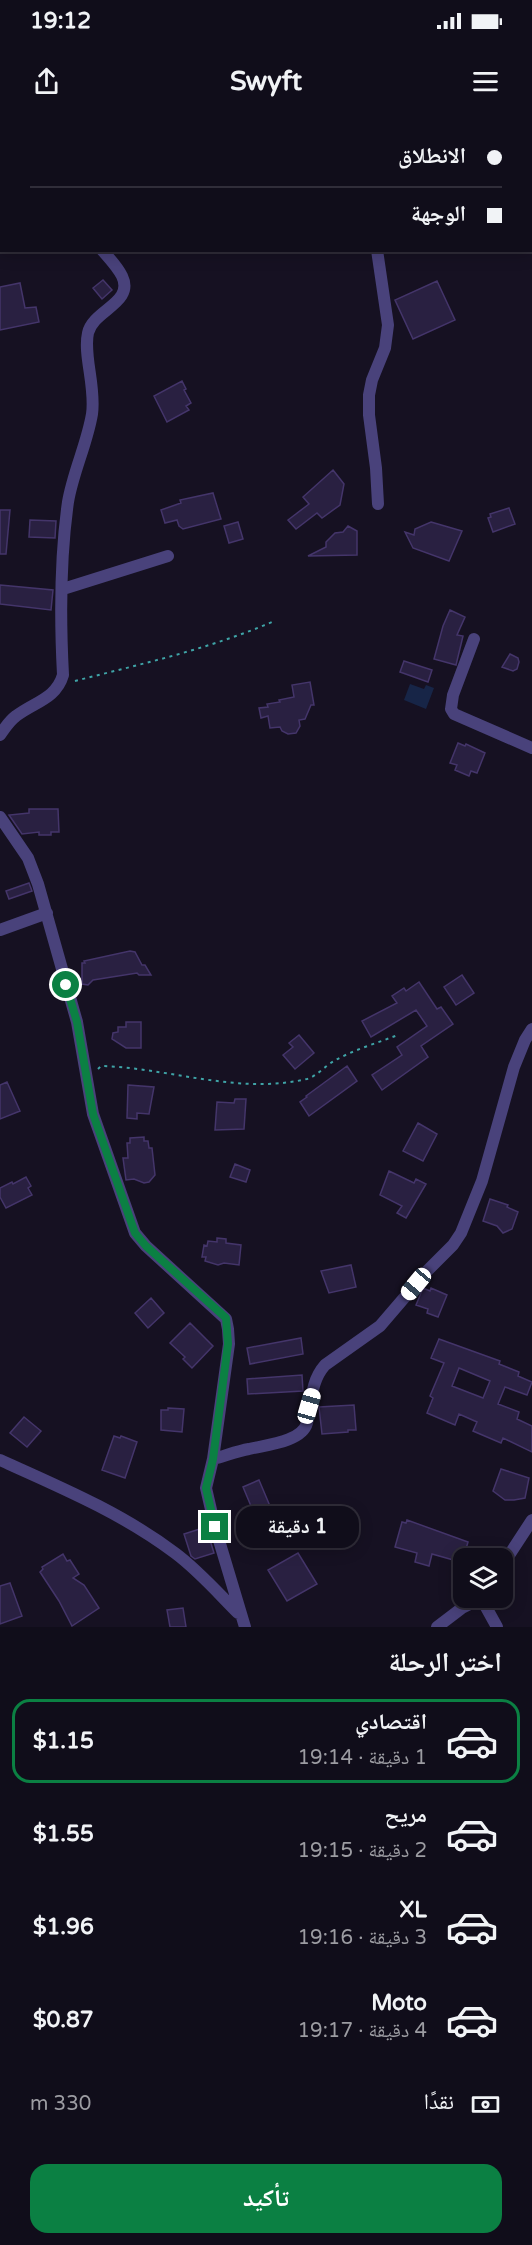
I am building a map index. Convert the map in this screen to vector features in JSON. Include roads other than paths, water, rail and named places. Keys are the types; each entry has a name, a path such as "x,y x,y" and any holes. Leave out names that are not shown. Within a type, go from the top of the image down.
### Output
{"street":[{"path":"0,735 17,716 49,696 60,684 63,675 63,589 69,500 92,413 93,392 87,335 95,318 116,303 124,291 124,281 120,273 104,252"},
{"path":"377,252 388,325 385,348 372,380 369,395 378,504"},
{"path":"63,589 168,556"},
{"path":"474,639 453,695 451,709 454,714 532,748"},
{"path":"0,817 28,858 47,913 77,1022 93,1114 135,1233 146,1246 226,1318 228,1344 213,1459 206,1488 208,1503 243,1622"},
{"path":"0,930 47,913"},
{"path":"213,1459 271,1445 302,1431 307,1424 309,1406 319,1372 325,1365 380,1326 428,1270 453,1245 482,1181 514,1067 532,1029"},
{"path":"0,1460 75,1494 132,1524 176,1553 203,1577 243,1622"},
{"path":"513,1549 532,1520"},
{"path":"437,1627 462,1608"},
{"path":"487,1608 497,1627"}],"water":[{"path":"410,684 424,689 426,685 434,688 426,709 404,700"}]}
